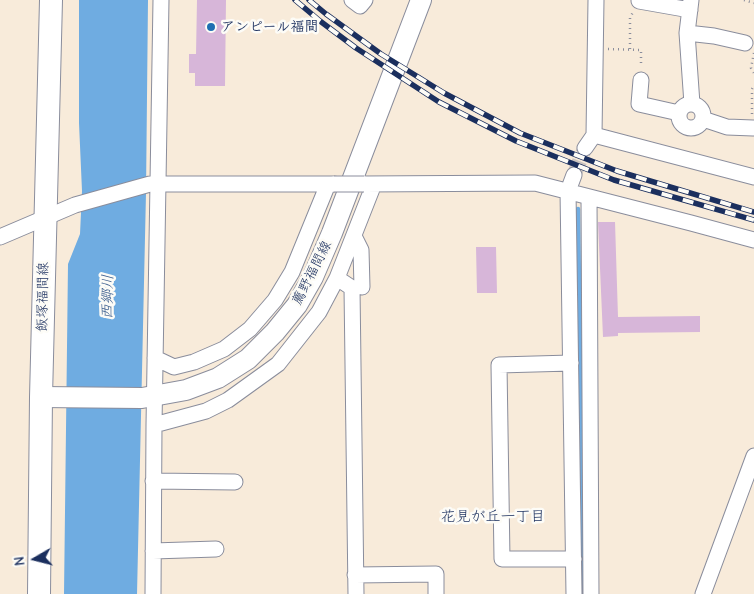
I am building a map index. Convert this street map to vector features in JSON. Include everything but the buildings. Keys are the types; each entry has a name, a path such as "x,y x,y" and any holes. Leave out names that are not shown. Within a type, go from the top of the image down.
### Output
{"main road":[{"name":"飯塚福間線","path":"39,594 49,397 45,218 51,0"},
{"name":"薦野福間線","path":"49,397 148,398 186,390 218,378 248,359 275,332 296,305 313,277 421,0"}],"street":[{"path":"153,594 154,425 148,398 155,358 154,183 160,0"},
{"path":"352,0 360,6 364,0"},
{"path":"585,148 594,135 596,0"},
{"path":"639,1 690,5 687,33 692,104"},
{"path":"687,33 714,36 749,47"},
{"path":"641,80 639,104 680,113"},
{"path":"692,104 700,107 703,119 699,126 686,127 680,122 680,113 685,105 692,104"},
{"path":"703,119 727,127 753,128"},
{"path":"594,135 754,177"},
{"path":"574,176 568,191 574,594"},
{"path":"1,236 75,205 154,183 535,183 754,240"},
{"path":"155,358 174,367 194,362 224,349 250,329 275,300 292,272 331,184"},
{"path":"154,425 206,411 228,400 278,364 319,312 339,274 354,236 369,184"},
{"path":"588,196 591,594"},
{"path":"354,236 361,250 362,286 361,575 356,594"},
{"path":"339,274 362,286"},
{"path":"339,274 352,288 361,575"},
{"path":"570,363 499,365 502,559 574,559"},
{"path":"703,594 754,456"},
{"path":"153,481 235,482"},
{"path":"153,551 216,549"},
{"path":"361,575 436,574 436,594"}],"path":[{"path":"744,0 754,3"},
{"path":"630,49 630,18 639,1"},
{"path":"749,47 751,68 754,73"},
{"path":"596,48 642,50 641,80"},
{"path":"753,128 752,89 754,85"}],"water":[{"name":"西郷川","path":"79,0 148,0 146,193 137,594 64,594 68,264 80,234 82,191 79,123"}],"waterway":[{"path":"578,209 583,594"}],"tunnel":[{"path":"574,175 585,148"}],"railway":[{"path":"295,0 356,48 439,102 516,141 614,180 754,220"},
{"path":"309,0 381,54 444,93 520,133 617,171 754,212"}],"place":[{"name":"アンピール福間","path":"211,27"}],"district":[{"name":"花見が丘一丁目","path":"493,517"}]}
